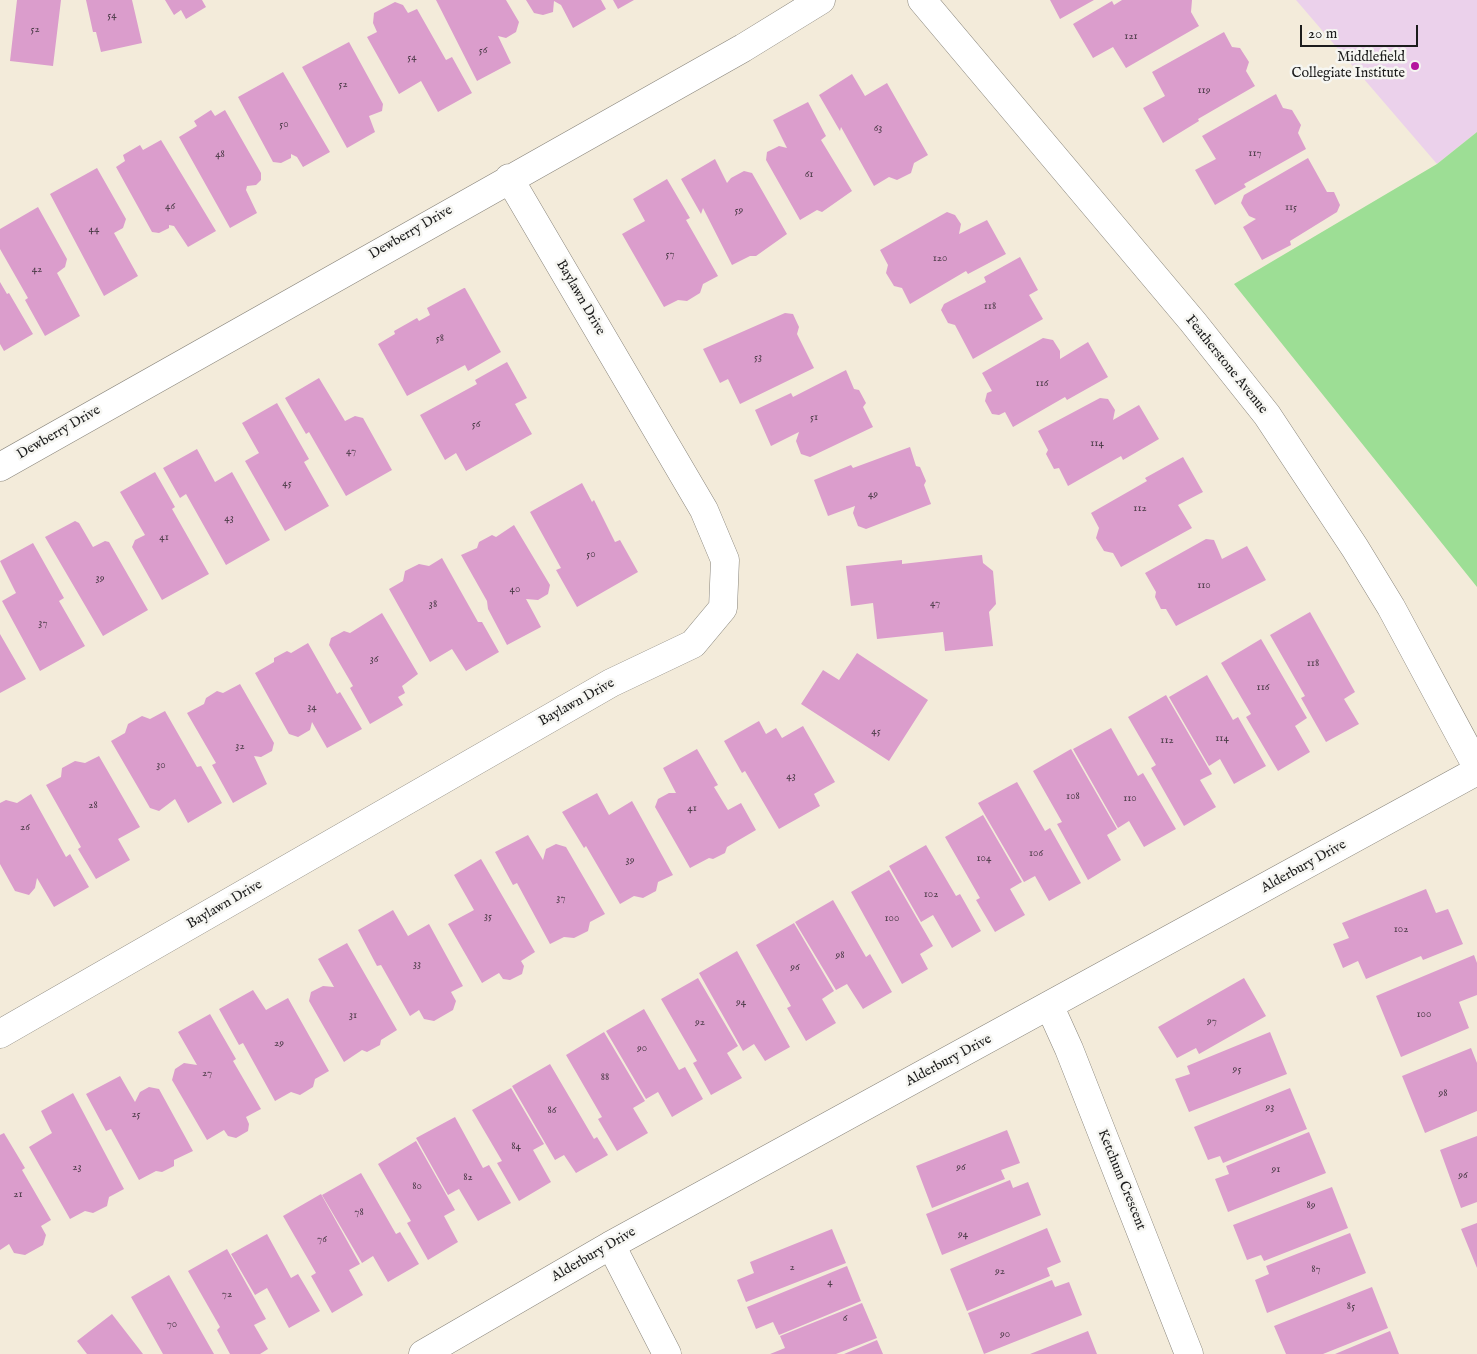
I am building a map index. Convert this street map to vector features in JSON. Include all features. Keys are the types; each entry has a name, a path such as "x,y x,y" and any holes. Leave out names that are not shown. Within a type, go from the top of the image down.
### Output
{"street":[{"name":"Dewberry Drive","path":"0,467 742,48 822,0"},
{"name":"Featherstone Avenue","path":"922,0 1193,322 1267,415 1355,548 1395,613 1477,767"},
{"name":"Baylawn Drive","path":"0,1034 611,683 694,644 722,608 725,560 704,510 509,178"},
{"name":"Alderbury Drive","path":"423,1354 611,1244 1050,1007 1477,772"},
{"name":"Ketchum Crescent","path":"1050,1007 1069,1049 1189,1354"},
{"path":"611,1244 667,1354"}],"shaded area":[{"name":"Middlefield Collegiate Institute","path":"1296,0 1477,0 1477,132 1437,164"}],"green space":[{"path":"1477,132 1477,587 1234,284 1437,164"}],"building":[{"path":"17,0 61,0 53,66 10,61"},
{"path":"86,0 132,0 142,43 101,52 96,32 93,32"},
{"path":"165,0 202,0 206,7 186,19 181,10 174,15"},
{"path":"436,0 506,0 519,22 516,32 506,38 498,36 511,63 477,81"},
{"path":"526,0 601,0 606,9 573,28 561,5 554,1 553,12 543,15 534,13"},
{"path":"613,0 634,0 618,9"},
{"path":"1050,0 1094,0 1060,19"},
{"path":"1122,0 1192,0 1191,12 1199,26 1126,68 1113,47 1093,58 1073,24 1112,1 1114,5"},
{"path":"395,2 403,5 408,13 417,9 446,60 452,57 472,93 438,112 421,81 399,94 367,37 377,32 373,23 374,13"},
{"path":"1224,32 1232,47 1240,48 1249,62 1246,71 1255,86 1198,119 1199,121 1163,143 1143,108 1165,96 1152,72"},
{"path":"349,42 383,104 382,111 369,116 375,132 347,148 302,67"},
{"path":"283,72 330,152 303,167 297,157 291,154 291,158 281,163 273,162 238,97"},
{"path":"852,74 865,96 887,83 928,155 914,163 911,173 897,180 889,177 874,186 841,127 840,131 819,95"},
{"path":"1276,94 1283,108 1292,110 1301,125 1298,133 1306,149 1244,184 1246,187 1215,205 1195,170 1216,159 1202,136"},
{"path":"808,102 826,136 821,140 852,191 822,212 817,210 800,220 766,160 767,152 779,146 787,148 773,120"},
{"path":"211,110 215,116 225,110 261,173 261,180 256,185 247,186 246,190 257,213 230,228 179,137 197,126 194,121"},
{"path":"161,140 216,231 188,247 174,226 169,225 169,228 159,233 152,232 116,167 125,161 123,155 140,145 143,150"},
{"path":"1308,158 1327,192 1334,192 1340,205 1337,212 1290,241 1291,245 1262,260 1243,227 1256,219 1249,216 1241,203 1244,195"},
{"path":"715,159 727,183 731,178 744,171 752,173 787,234 756,256 750,256 732,265 703,208 701,214 681,179"},
{"path":"97,168 126,219 123,228 114,233 138,276 104,296 50,194"},
{"path":"667,179 690,218 686,220 718,276 703,284 700,293 687,301 678,300 664,307 622,234 645,221 633,199"},
{"path":"38,207 67,259 65,267 57,273 80,316 45,336 25,300 28,298 0,249 0,229"},
{"path":"947,212 955,215 961,224 959,234 987,220 1006,254 968,274 966,271 910,304 902,288 894,286 886,273 888,265 880,250"},
{"path":"1020,257 1038,290 1029,295 1043,319 973,359 955,325 948,323 941,310 944,304 986,282 984,277"},
{"path":"0,282 7,294 9,293 33,334 4,351 0,344"},
{"path":"464,288 501,352 468,371 465,365 407,396 378,344 395,334 394,331 417,318 419,321 430,315 427,308"},
{"path":"785,313 793,314 799,327 797,334 814,368 740,404 728,379 720,383 703,349"},
{"path":"1043,338 1053,340 1060,351 1060,359 1088,342 1108,377 1067,400 1065,397 1013,427 1005,412 999,415 992,414 985,401 987,393 992,391 982,373"},
{"path":"507,362 527,398 515,404 532,434 466,471 456,453 445,460 420,415 477,384 475,380"},
{"path":"846,370 854,389 859,390 866,403 863,407 873,427 810,457 801,454 796,441 799,432 771,446 755,410 791,393 793,397"},
{"path":"319,378 345,421 355,416 363,418 392,470 346,496 309,432 306,434 285,398"},
{"path":"1100,398 1108,399 1115,410 1113,420 1139,405 1159,439 1123,460 1121,456 1068,486 1059,468 1054,469 1046,454 1048,450 1038,431"},
{"path":"277,403 309,459 304,462 329,506 285,531 245,461 259,453 242,423"},
{"path":"910,447 916,466 920,467 926,481 924,485 931,504 866,529 858,526 853,513 855,506 828,516 814,480 851,465 853,468"},
{"path":"197,449 215,482 232,472 270,540 226,565 186,494 180,498 163,468"},
{"path":"1183,457 1203,492 1178,505 1192,528 1121,567 1113,553 1104,551 1096,538 1099,528 1091,513 1147,481 1145,478"},
{"path":"155,472 175,507 172,509 209,574 162,600 132,547 135,540 145,535 120,492"},
{"path":"582,483 592,502 594,500 615,542 620,540 638,572 577,607 556,570 561,568 530,512"},
{"path":"75,521 79,523 93,547 105,541 109,542 148,610 103,636 45,537"},
{"path":"514,525 550,585 548,594 538,600 526,599 541,627 507,645 488,609 487,601 461,555 477,548 479,542 492,535 496,537"},
{"path":"1206,539 1214,540 1222,559 1247,546 1266,580 1176,626 1166,609 1161,609 1155,597 1156,592 1145,573"},
{"path":"33,543 64,598 59,601 85,646 40,671 2,601 16,593 0,561"},
{"path":"982,555 983,563 993,571 996,604 989,612 993,646 945,651 943,632 877,639 873,603 851,606 846,566 902,560 902,564"},
{"path":"442,558 478,622 482,622 499,652 466,671 452,649 430,662 389,589 403,581 405,571 419,564 429,566"},
{"path":"1310,612 1355,692 1344,699 1359,724 1326,742 1301,698 1305,696 1270,635"},
{"path":"382,613 418,674 402,686 405,693 398,697 403,705 370,724 350,688 353,686 329,645 331,638 344,631 350,633"},
{"path":"0,634 26,679 0,693"},
{"path":"1261,639 1307,718 1295,726 1310,752 1278,771 1246,717 1251,714 1221,663"},
{"path":"308,643 337,694 340,692 362,729 327,748 312,722 310,730 298,737 289,734 255,673 274,662 274,658 287,651 291,653"},
{"path":"857,653 928,700 889,761 801,704 823,670 839,680"},
{"path":"1207,675 1233,720 1238,717 1266,766 1234,784 1220,759 1209,766 1169,697"},
{"path":"240,684 274,743 272,751 261,757 254,756 267,784 233,803 212,765 216,763 187,713 204,704 206,698 217,691 223,693"},
{"path":"1166,695 1212,774 1200,780 1216,807 1184,826 1151,768 1156,765 1128,717"},
{"path":"165,711 197,767 201,766 222,803 188,823 175,799 159,811 150,808 111,741 125,733 128,724 142,716 150,719"},
{"path":"759,721 766,734 776,728 782,738 803,726 835,782 814,794 820,806 779,829 745,771 742,773 724,741"},
{"path":"1111,728 1138,776 1143,773 1176,829 1144,847 1129,821 1118,828 1073,749"},
{"path":"697,749 718,785 714,787 728,810 741,803 756,830 727,847 725,853 713,859 709,858 690,868 655,807 658,799 669,793 676,793 663,768"},
{"path":"1071,749 1117,829 1107,835 1121,860 1088,880 1057,824 1062,822 1033,771"},
{"path":"99,756 140,827 118,839 130,860 96,879 78,849 81,847 46,785 61,777 62,768 75,761 85,763"},
{"path":"1017,782 1045,831 1050,828 1081,883 1049,901 1035,876 1024,882 978,803"},
{"path":"597,793 609,815 632,801 673,875 658,882 656,891 643,898 634,896 620,904 586,846 584,848 562,812"},
{"path":"31,794 66,857 70,854 89,887 54,907 37,878 35,888 29,895 15,891 0,864 0,803 6,800 17,803"},
{"path":"983,815 1022,882 1010,889 1025,915 995,932 976,900 980,898 945,837"},
{"path":"528,835 543,860 546,849 556,844 566,847 605,914 590,922 588,931 574,938 564,937 550,944 517,883 513,885 495,852"},
{"path":"926,845 956,896 960,894 981,931 952,948 933,915 921,922 889,866"},
{"path":"481,859 535,952 521,961 524,966 522,974 510,980 503,979 499,973 482,983 448,924 474,910 454,875"},
{"path":"889,870 933,946 920,954 928,969 902,984 851,892"},
{"path":"1426,889 1436,913 1448,909 1463,944 1423,960 1421,956 1366,979 1358,961 1343,968 1333,944 1349,938 1342,923"},
{"path":"833,900 866,957 870,954 892,992 863,1009 847,984 836,990 795,922"},
{"path":"393,910 408,936 429,924 463,986 451,992 456,1001 453,1010 434,1021 424,1019 419,1010 410,1016 381,965 377,966 358,930"},
{"path":"794,923 834,991 822,999 836,1023 806,1041 787,1008 791,1006 756,945"},
{"path":"347,943 397,1030 381,1040 380,1045 367,1052 362,1050 344,1062 309,1001 311,992 323,986 334,987 318,959"},
{"path":"737,951 790,1047 765,1061 754,1044 743,1051 699,973"},
{"path":"1474,955 1477,963 1477,995 1459,1002 1469,1028 1401,1057 1376,996"},
{"path":"698,978 738,1046 727,1053 742,1078 711,1095 693,1063 697,1061 661,999"},
{"path":"1244,978 1266,1016 1199,1054 1196,1048 1177,1058 1158,1027"},
{"path":"253,990 266,1010 288,998 329,1071 315,1079 313,1087 300,1095 291,1092 275,1101 243,1043 239,1045 219,1009"},
{"path":"644,1009 679,1070 685,1067 703,1099 672,1117 658,1092 646,1099 606,1031"},
{"path":"210,1014 236,1059 233,1061 261,1109 246,1117 249,1124 248,1131 236,1138 228,1136 224,1130 207,1140 172,1080 175,1069 184,1063 197,1065 178,1032"},
{"path":"604,1032 645,1101 633,1108 648,1133 617,1151 598,1119 602,1117 566,1055"},
{"path":"1270,1032 1287,1074 1189,1112 1175,1079 1190,1074 1187,1066"},
{"path":"1471,1048 1477,1063 1477,1111 1425,1133 1402,1076"},
{"path":"550,1064 594,1139 597,1137 608,1155 576,1173 564,1155 555,1160 512,1086"},
{"path":"120,1076 135,1102 140,1092 149,1087 159,1089 193,1151 174,1160 174,1166 162,1172 156,1171 139,1180 111,1129 106,1131 86,1094"},
{"path":"511,1088 544,1144 533,1150 551,1182 519,1201 497,1163 502,1161 472,1110"},
{"path":"1290,1088 1307,1129 1223,1163 1220,1156 1208,1160 1194,1127"},
{"path":"73,1093 124,1189 109,1197 107,1206 93,1213 85,1211 70,1219 29,1147 52,1133 41,1111"},
{"path":"455,1117 483,1168 489,1165 511,1203 478,1221 459,1189 448,1195 416,1138"},
{"path":"1007,1130 1020,1163 1001,1170 1005,1179 932,1208 916,1166"},
{"path":"1309,1132 1326,1173 1228,1212 1215,1179 1229,1174 1226,1166"},
{"path":"4,1133 25,1168 22,1170 51,1220 41,1226 46,1235 43,1245 25,1255 14,1253 9,1244 0,1250 0,1135"},
{"path":"1477,1136 1477,1202 1461,1208 1440,1150"},
{"path":"416,1141 455,1210 444,1216 458,1242 428,1260 407,1223 411,1221 378,1164"},
{"path":"361,1173 396,1234 400,1232 419,1264 388,1282 373,1256 362,1263 322,1195"},
{"path":"1010,1180 1013,1188 1028,1182 1041,1215 942,1255 926,1214"},
{"path":"1332,1187 1348,1228 1264,1261 1261,1255 1247,1260 1233,1225"},
{"path":"321,1194 360,1264 349,1270 363,1295 332,1313 311,1276 316,1273 283,1216"},
{"path":"1477,1223 1477,1268 1461,1229"},
{"path":"1047,1228 1061,1262 1047,1268 1050,1276 967,1311 950,1269"},
{"path":"832,1229 846,1263 746,1302 737,1280 754,1273 750,1262"},
{"path":"1350,1233 1366,1273 1267,1313 1255,1280 1269,1274 1266,1266"},
{"path":"267,1234 291,1278 298,1274 320,1311 289,1328 267,1288 255,1295 231,1254"},
{"path":"227,1249 266,1319 254,1325 268,1349 260,1354 230,1354 217,1330 220,1327 188,1271"},
{"path":"847,1266 861,1301 779,1335 773,1322 756,1329 747,1307"},
{"path":"169,1275 214,1354 163,1354 131,1297"},
{"path":"1052,1280 1055,1287 1069,1282 1082,1315 984,1354 968,1313"},
{"path":"1372,1287 1388,1328 1323,1354 1286,1354 1274,1326"},
{"path":"862,1303 877,1338 836,1354 770,1354 785,1348 780,1336"},
{"path":"112,1314 143,1354 87,1354 77,1341"},
{"path":"1088,1331 1097,1354 1030,1354"},
{"path":"1390,1331 1399,1354 1335,1354"},
{"path":"877,1340 883,1354 844,1354"}],"place":[{"name":"Middlefield Collegiate Institute","path":"1415,66"}]}
